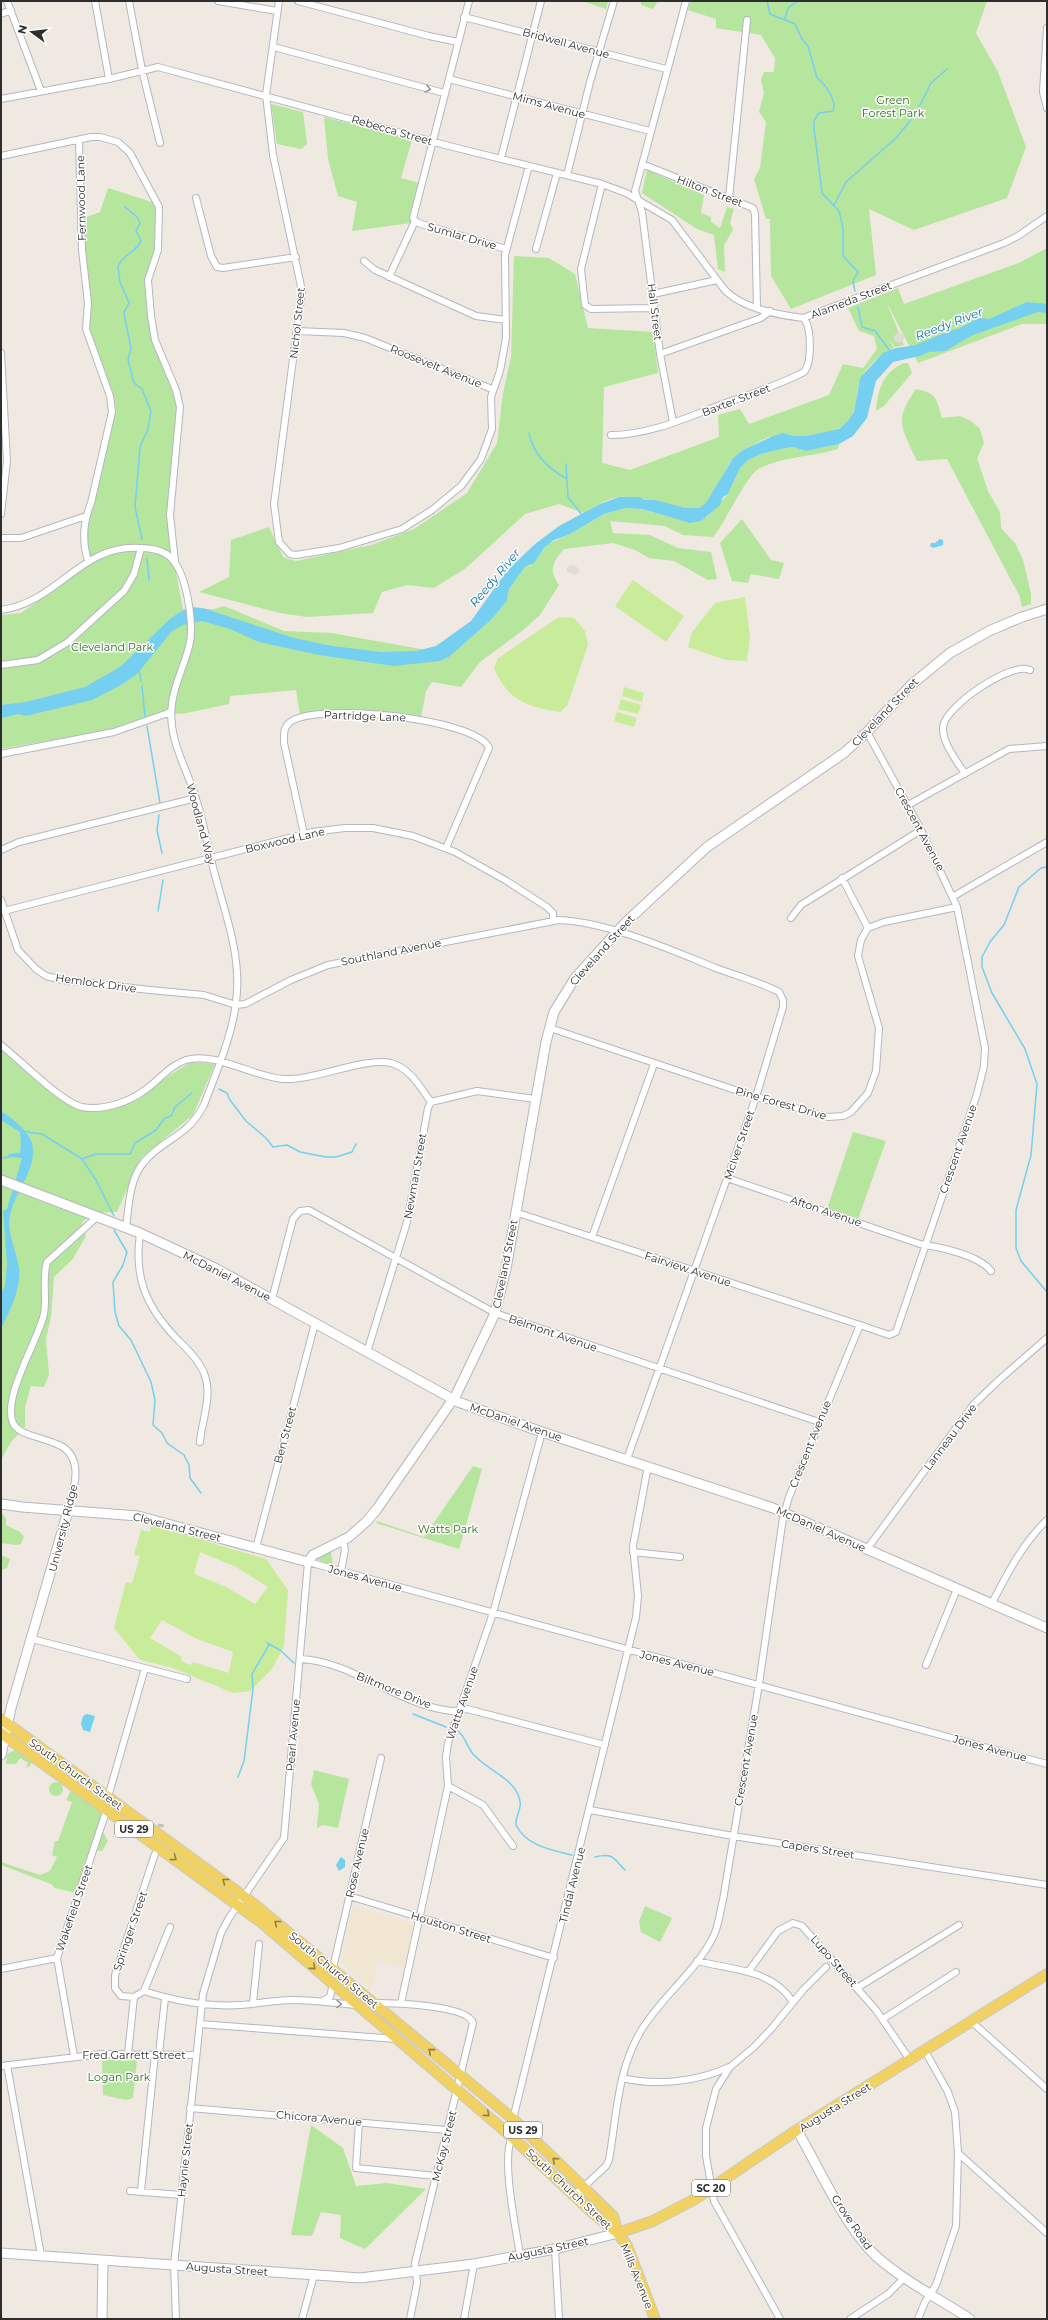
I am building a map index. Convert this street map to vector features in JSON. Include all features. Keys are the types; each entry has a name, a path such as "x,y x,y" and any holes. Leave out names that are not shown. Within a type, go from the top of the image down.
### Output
{"main road":[{"name":"South Church Street","path":"3,1721 245,1896 333,1968 513,2120 613,2216 618,2233"},
{"name":"South Church Street","path":"3,1735 238,1905 458,2088 512,2136 607,2226 618,2233"},
{"name":"Augusta Street","path":"618,2233 671,2212 711,2189 797,2130 1047,1974"},
{"name":"Mills Avenue","path":"618,2233 627,2246 655,2319"}],"street":[{"path":"7,1 41,91"},
{"path":"95,1 109,79"},
{"path":"129,1 142,70 160,143"},
{"path":"218,1 277,11"},
{"name":"Nichol Street","path":"279,1 274,47 266,95 274,155 302,291 274,504 277,536 285,550"},
{"path":"298,1 429,36 458,42"},
{"name":"Sumlar Drive","path":"469,1 413,214 415,220 506,249 529,166"},
{"path":"501,158 541,1"},
{"path":"567,175 598,51 614,1"},
{"name":"Hall Street","path":"673,422 660,354 642,212 638,202 636,188 666,69 686,1"},
{"path":"1,14 11,10"},
{"name":"Bridwell Avenue","path":"464,17 666,69"},
{"path":"728,198 747,20"},
{"path":"1047,28 1043,92 1047,108"},
{"path":"274,47 444,93"},
{"name":"Rebecca Street","path":"1,99 109,79 152,68 165,68 432,141 602,184 626,193 638,202"},
{"name":"Mims Avenue","path":"449,79 516,95 650,132"},
{"name":"Fernwood Lane","path":"88,561 84,544 86,516 91,503 112,412 110,396 86,329 88,303 82,250 79,140 100,137 118,142 124,147 135,162 159,207 160,238 158,250 149,273 148,289 155,340 176,390 180,407 170,515 175,562"},
{"path":"1,156 79,140"},
{"name":"Hilton Street","path":"642,164 749,206 755,214 757,307"},
{"path":"536,249 557,173"},
{"path":"602,184 581,269 585,305 591,309 654,308"},
{"path":"196,198 211,256 217,267 223,268 296,257"},
{"name":"Alameda Street","path":"638,202 678,226 718,280 733,297 757,307 803,318 1004,243 1018,236 1047,216"},
{"path":"389,277 415,220"},
{"path":"492,389 503,360 506,320 506,249"},
{"path":"364,262 389,277 482,318 506,320"},
{"path":"653,294 718,280"},
{"path":"660,354 761,318 770,310"},
{"name":"Baxter Street","path":"611,434 624,435 673,422 782,382 804,372 809,358 809,330 803,318"},
{"name":"Roosevelt Avenue","path":"285,550 296,555 339,548 375,539 407,526 444,501 471,474 488,443 492,429 492,389 364,338 344,333 297,331"},
{"path":"1,353 7,461 1,514"},
{"path":"1,538 21,538 86,516"},
{"path":"164,553 172,540"},
{"name":"Woodland Way","path":"1,610 20,607 38,598 88,561 110,550 129,547 142,548 164,553 175,562 182,578 188,605 191,628 190,641 175,691 171,712 175,742 196,798 210,858 236,954 238,980 236,1005 219,1062 197,1118 185,1131 149,1156 138,1170 131,1193 126,1227"},
{"path":"1,665 38,660 68,642 124,591 134,574 142,548"},
{"name":"Cleveland Street","path":"1,1504 138,1516 308,1562 313,1554 343,1541 357,1531 377,1509 453,1399 495,1313 506,1269 535,1099 550,1028 554,1012 564,993 575,978 617,932 716,840 832,763 867,732 911,685 950,653 989,631 1022,617 1047,609"},
{"path":"965,774 946,740 943,728 946,718 959,704 982,687 1015,669 1021,668 1030,670"},
{"path":"1,754 114,732 171,712"},
{"name":"Partridge Lane","path":"304,834 284,743 284,735 287,724 295,718 327,714 395,715 422,719 471,733 484,740 489,748 446,848"},
{"name":"Crescent Avenue","path":"575,2195 606,2166 609,2160 615,2109 622,2078 642,2029 710,1943 719,1921 759,1684 785,1512 819,1422 860,1325 890,1335 896,1332 924,1245 977,1094 986,1056 983,1032 954,896 908,805 867,732"},
{"path":"908,805 1009,749 1047,746"},
{"path":"1,850 19,842 196,798"},
{"name":"Boxwood Lane","path":"4,911 304,834 345,828 373,828 413,836 446,848 539,901 552,911 553,920"},
{"path":"791,918 800,905 921,830"},
{"path":"954,896 1047,842"},
{"path":"842,878 868,928 884,922 957,907"},
{"name":"Hemlock Drive","path":"1,900 18,950 36,969 46,976 103,985 204,995 236,1005"},
{"path":"553,920 573,920 617,932"},
{"name":"Southland Avenue","path":"236,1005 245,1004 297,977 328,964 553,920"},
{"name":"Pine Forest Drive","path":"550,1028 756,1097 823,1116 837,1118 851,1112 868,1093 876,1071 879,1036 877,1018 858,956 861,940 868,928"},
{"name":"McIver Street","path":"617,932 779,992 783,1000 783,1007 756,1097 627,1459"},
{"path":"1,1045 66,1099 79,1106 91,1108 107,1106 135,1096 175,1065 187,1059 197,1058 219,1062 268,1078 285,1080 325,1074 374,1063 390,1063 409,1074 431,1102 477,1091 535,1099"},
{"path":"592,1237 654,1064"},
{"name":"Newman Street","path":"367,1352 407,1222 428,1108 431,1102"},
{"name":"Afton Avenue","path":"728,1178 924,1245 982,1262 991,1271"},
{"name":"McDaniel Avenue","path":"2,1180 27,1188 126,1227 215,1268 453,1399 542,1432 785,1512 1047,1628"},
{"name":"Belmont Avenue","path":"272,1299 291,1224 296,1214 300,1211 312,1212 495,1313 819,1422"},
{"name":"Fairview Avenue","path":"515,1212 860,1325"},
{"name":"University Ridge","path":"1,1755 3,1721 11,1708 32,1639 68,1511 76,1475 70,1454 59,1445 16,1428 12,1417 12,1410 20,1374 38,1335 43,1318 47,1262 98,1216"},
{"path":"140,1233 138,1264 142,1288 159,1318 194,1358 205,1379 207,1396 200,1442"},
{"name":"Ben Street","path":"256,1548 315,1323"},
{"name":"Lanneau Drive","path":"867,1549 973,1406 999,1380 1047,1338"},
{"name":"Watts Avenue","path":"401,2003 448,1786 447,1750 493,1613 542,1432"},
{"name":"Tindal Avenue","path":"513,2120 590,1810 638,1605 633,1552 638,1516 648,1466"},
{"path":"992,1604 1017,1558 1034,1533 1047,1520"},
{"path":"341,1571 345,1550 343,1541"},
{"path":"633,1552 680,1557"},
{"name":"Jones Avenue","path":"308,1562 628,1650 759,1684 1047,1764"},
{"name":"Pearl Avenue","path":"245,1896 284,1838 308,1562"},
{"path":"926,1665 957,1589"},
{"path":"32,1639 187,1680"},
{"name":"Biltmore Drive","path":"300,1660 334,1666 427,1704 452,1711 467,1709 605,1745"},
{"path":"108,1798 145,1668"},
{"name":"Rose Avenue","path":"333,1968 381,1758"},
{"path":"448,1786 483,1805 513,1846"},
{"name":"Wakefield Street","path":"74,2056 57,1958 107,1809"},
{"name":"Capers Street","path":"590,1810 733,1836 1047,1885"},
{"name":"Springer Street","path":"134,1997 121,1996 118,1993 114,1981 155,1854"},
{"name":"Fred Garrett Street","path":"4,2066 74,2056 128,2054 196,2055 205,1985 221,1933 245,1896"},
{"name":"Houston Street","path":"349,1896 554,1958"},
{"name":"Lupo Street","path":"748,1972 778,1931 793,1923 798,1924 813,1937 883,2019 910,2060"},
{"path":"857,1988 959,1925"},
{"path":"128,2054 134,1997 144,1991 170,1928"},
{"path":"253,2003 259,1944"},
{"path":"1,1969 57,1958"},
{"path":"697,1961 748,1972 770,1979 783,1989 793,2002"},
{"path":"622,2078 690,2080 709,2076 730,2067 754,2048 793,2002 826,1967"},
{"path":"883,2019 956,1972"},
{"path":"144,1991 165,1998 202,2004 242,2005 253,2003 322,2001 330,1998 333,1984"},
{"path":"141,2191 165,1998"},
{"path":"322,2001 328,2003 357,2005"},
{"path":"373,2002 401,2003"},
{"name":"McKay Street","path":"401,2003 447,2010 467,2015 472,2019 472,2027 461,2076 415,2264 417,2283 410,2319"},
{"path":"972,2022 1047,2089"},
{"path":"200,2024 399,2039"},
{"path":"918,2319 936,2284 956,2226 958,2153 956,2122 952,2101 925,2051"},
{"name":"Haynie Street","path":"176,2319 174,2265 196,2055"},
{"path":"4,2066 41,2255"},
{"path":"730,2067 716,2089 707,2119 706,2156 711,2189 714,2201 780,2319"},
{"name":"Chicora Avenue","path":"190,2108 447,2130"},
{"path":"359,2122 356,2168 436,2176"},
{"name":"Grove Road","path":"797,2130 860,2237 871,2251 905,2277 970,2319"},
{"path":"512,2136 510,2143 509,2174 520,2255"},
{"path":"958,2153 1047,2233"},
{"path":"130,2191 181,2195"},
{"name":"Augusta Street","path":"1,2253 360,2278 415,2273 474,2264 555,2248 618,2233"},
{"path":"555,2248 559,2319"},
{"path":"102,2319 103,2261"},
{"path":"464,2319 474,2264"},
{"path":"302,2319 314,2275"},
{"path":"850,2319 888,2294 905,2277"}],"shaded area":[{"path":"897,333 901,333 904,338 901,343 897,343 894,340 894,336"},
{"path":"571,565 576,566 580,571 576,575 567,572 567,567"},
{"path":"353,1906 414,1924 405,1967 378,1962 371,1990 341,1962"}],"green space":[{"path":"582,1 608,1 606,9"},
{"path":"641,1 658,1 653,9 641,5"},
{"name":"Green Forest Park","path":"691,1 987,1 976,33 998,72 1026,147 1007,198 914,230 869,209 876,275 791,309 771,276 770,219 766,219 754,179 760,168 766,122 759,112 764,93 761,80 764,72 774,72 775,58 761,35 716,28 716,19 688,10"},
{"path":"271,104 303,112 307,144 301,149 277,144"},
{"path":"324,117 412,140 401,178 419,183 410,217 411,223 352,231 357,202 338,196 328,159"},
{"path":"647,170 704,195 701,213 711,217 711,222 720,228 727,207 734,209 730,223 733,230 724,245 725,272 718,269 714,235 697,229 642,193"},
{"name":"Cleveland Park","path":"108,188 155,203 158,247 147,275 150,320 178,405 171,546 183,609 214,609 224,606 284,631 331,633 432,651 440,661 449,657 491,620 507,601 509,589 525,567 530,566 548,544 568,535 604,514 626,508 642,509 672,518 707,517 728,494 740,468 748,460 761,454 793,447 806,451 839,444 838,449 779,461 769,464 754,472 713,537 683,535 665,526 610,521 613,533 650,535 678,548 711,552 717,579 708,580 674,561 649,558 635,550 613,543 564,549 553,566 554,574 559,585 540,615 522,631 480,662 461,687 432,682 426,691 421,717 349,709 300,714 296,690 230,696 229,704 182,714 163,712 126,725 102,731 1,749 1,615 21,613 90,564 87,530 89,517 116,411 115,400 89,329 91,308 85,263 84,218 100,212"},
{"path":"1047,248 1047,324 1022,324 918,363 886,301 904,345 895,347 889,339 894,348 877,359 867,369 860,381 853,414 848,422 837,429 822,434 792,436 784,434 774,436 762,440 737,454 729,463 710,499 700,508 686,508 628,497 620,497 606,501 584,513 559,504 525,514 466,568 434,588 407,585 382,592 373,613 307,617 280,613 199,592 229,577 231,540 269,527 283,557 296,561 371,545 414,529 467,493 497,443 503,393 511,357 514,256 549,258 575,274 588,328 653,332 658,373 604,387 602,463 630,470 719,437 718,415 740,409 749,424 829,395 843,364 863,368 877,349 874,336 859,331 848,308 898,288 904,304 1019,263"},
{"path":"904,363 908,363 912,373 884,406 876,411 878,395 886,376"},
{"path":"916,389 928,392 935,398 942,418 960,416 971,421 980,429 984,443 977,458 988,491 1000,512 1001,528 1015,543 1023,560 1031,594 1031,604 1022,607 1020,597 947,459 917,461 902,425 904,409"},
{"path":"742,519 771,560 784,563 779,579 751,574 748,583 732,581 720,543"},
{"path":"633,580 684,616 666,642 615,606"},
{"path":"745,597 750,637 747,661 726,660 688,647 692,632 715,603"},
{"path":"559,617 574,618 585,631 588,645 567,706 560,712 538,708 512,695 499,679 494,668 498,658"},
{"path":"624,687 644,693 642,702 622,696"},
{"path":"621,699 641,705 638,714 618,709"},
{"path":"617,712 637,718 634,727 614,721"},
{"path":"1,1048 73,1107 103,1111 140,1098 160,1081 191,1062 215,1064 193,1115 141,1158 117,1212 92,1213 82,1223 86,1236 72,1260 54,1277 51,1317 46,1339 49,1375 44,1387 31,1386 25,1407 25,1427 11,1442 1,1460"},
{"path":"853,1132 886,1141 858,1219 827,1209"},
{"name":"Watts Park","path":"473,1466 482,1469 459,1549 376,1523 377,1521 424,1537"},
{"path":"1,1512 6,1518 6,1525 20,1532 24,1537 21,1544 16,1545 1,1543"},
{"path":"151,1525 266,1559 288,1590 284,1646 272,1669 250,1691 233,1693 173,1668 140,1660 114,1628 126,1582 132,1583 140,1556 134,1555 141,1530 150,1532","holes":["200,1552 236,1567 268,1587 255,1604 226,1587 194,1574","162,1620 197,1639 233,1652 229,1673 193,1662 191,1665 181,1661 182,1657 150,1638"]},
{"path":"331,1551 333,1565 312,1558"},
{"path":"1,1555 10,1559 7,1568 1,1570"},
{"path":"15,1750 32,1760 30,1766 26,1768 28,1763 20,1758 16,1764 6,1764 7,1754"},
{"path":"314,1770 349,1779 338,1828 323,1825 317,1828 319,1804 311,1784"},
{"path":"56,1782 61,1784 63,1789 61,1794 56,1796 51,1794 49,1789 51,1784"},
{"path":"72,1789 102,1813 102,1830 108,1841 102,1851 91,1850 84,1865 76,1893 55,1888 51,1884 1,1865 1,1862 40,1875 50,1871 57,1857 52,1855 55,1841 58,1841 72,1802 66,1800"},
{"path":"645,1906 672,1918 660,1942 641,1932 639,1922"},
{"name":"Logan Park","path":"102,2060 137,2060 133,2098 126,2100 103,2095"},
{"path":"311,2125 343,2148 356,2186 387,2183 426,2189 365,2249 340,2238 341,2215 321,2212 312,2236 291,2235"}],"water":[{"path":"1027,302 1047,304 1047,313 1038,312 973,335 945,351 929,352 920,356 893,362 876,381 867,418 853,436 839,444 806,451 793,447 781,449 761,454 748,460 740,468 728,494 723,497 720,505 701,521 690,523 642,509 626,508 604,514 568,535 554,540 544,548 534,563 525,567 509,589 507,601 491,620 449,657 440,661 394,666 319,655 259,642 230,629 202,621 183,625 172,631 137,674 121,685 92,700 26,716 19,714 1,718 1,705 26,702 85,687 120,667 170,619 191,607 203,608 294,638 332,646 381,652 416,651 436,646 471,621 507,571 535,544 559,526 600,504 619,497 639,497 645,500 655,500 685,508 699,508 706,503 733,458 743,450 783,433 794,436 807,436 839,429 848,421 854,412 860,378 883,353 896,348 916,345 949,331 958,329 979,318 989,319"},
{"path":"940,539 943,540 943,545 933,548 930,546 931,543 935,543"},
{"path":"1,1111 24,1130 32,1143 33,1152 29,1171 10,1215 9,1228 18,1262 19,1276 17,1292 1,1329 1,1293 5,1286 7,1264 3,1211 7,1209 22,1158 7,1157 9,1154 20,1153 20,1132 1,1120"},
{"path":"87,1714 95,1716 90,1732 83,1730 81,1724 83,1716"},
{"path":"341,1857 345,1860 345,1867 339,1871 336,1865"}],"waterway":[{"path":"767,1 770,14 795,24 802,39 808,46 817,78 824,85 832,98 834,107 833,111 819,113 814,121 814,128 822,193 839,211 843,228 843,256 858,272 853,281 855,291"},
{"path":"785,19 788,8 798,1"},
{"path":"834,205 846,182 896,138 915,115 931,83 947,69"},
{"path":"125,207 137,217 140,223 136,231 141,240 140,244 123,259 118,267 120,282 129,303 124,312 131,348 128,360 134,383 142,389 151,411 148,429 140,447 135,507 142,539"},
{"path":"858,307 862,327 875,331 890,351"},
{"path":"529,433 531,441 538,454 548,466 567,479"},
{"path":"566,464 568,497 582,515"},
{"path":"147,558 149,580"},
{"path":"139,669 141,681"},
{"path":"142,686 145,717"},
{"path":"147,726 160,803"},
{"path":"159,815 157,830 162,853"},
{"path":"1047,867 1041,868 1019,887 1004,925 990,942 982,957 982,967 992,993 1025,1049 1037,1084 1031,1155 1016,1210 1016,1248 1021,1261 1047,1292"},
{"path":"158,911 163,880"},
{"path":"219,1089 227,1093 230,1100 246,1121 266,1138 273,1147 287,1145 300,1152 326,1157 336,1157 352,1152 356,1144"},
{"path":"82,1159 96,1154 130,1154 135,1143 156,1130 165,1118 171,1116 175,1107 192,1093"},
{"path":"21,1131 42,1134 82,1159 96,1180 114,1216"},
{"path":"1,1158 9,1157"},
{"path":"114,1230 127,1252 123,1265 113,1282 115,1312 119,1326 131,1340 151,1382 155,1400 153,1425 162,1433 167,1443 184,1455 189,1465 190,1478 201,1493"},
{"path":"267,1643 280,1650 294,1663"},
{"path":"238,1777 244,1761 253,1689 252,1674 269,1645"},
{"path":"413,1714 446,1727"},
{"path":"458,1731 463,1736 470,1750 475,1756 508,1781 517,1793 520,1804 516,1825 520,1832 526,1838 540,1846 572,1855"},
{"path":"595,1857 610,1856 625,1870"}],"tunnel":[{"path":"159,1836 161,1824"}],"water label":[{"name":"Reedy River","path":"949,324"},
{"name":"Reedy River","path":"495,578"}]}
